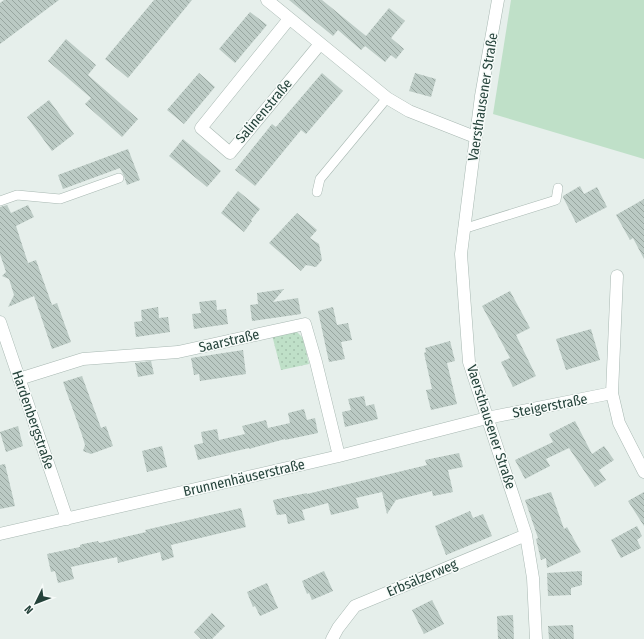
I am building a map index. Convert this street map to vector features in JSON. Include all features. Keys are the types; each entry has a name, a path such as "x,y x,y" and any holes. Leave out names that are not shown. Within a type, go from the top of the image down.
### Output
{"street":[{"path":"267,0 387,98 409,112 475,136"},
{"name":"Vaersthausener Straße","path":"498,0 475,136 461,254 469,362 526,535 533,578 536,639"},
{"name":"Salinenstraße","path":"289,19 201,128 230,152 320,44"},
{"path":"617,276 612,393 619,422 644,472"},
{"name":"Hardenbergstraße","path":"0,322 67,519"},
{"name":"Saarstraße","path":"20,379 83,359 178,352 306,324 339,456"},
{"name":"Steigerstraße","path":"487,418 612,393"},
{"name":"Brunnenhäuserstraße","path":"0,534 339,456 487,418"},
{"name":"Erbsälzerweg","path":"332,639 338,628 355,606 526,535"}],"lane":[{"path":"317,192 320,179 387,98"},
{"path":"0,201 17,195 60,199 119,178"},
{"path":"463,229 556,200 558,188"}],"green space":[{"path":"511,0 644,0 644,159 493,114"},
{"path":"296,331 303,338 309,364 281,370 272,335"}],"building":[{"path":"4,0 59,0 0,44 0,3"},
{"path":"154,0 192,0 128,78 105,59"},
{"path":"289,0 322,0 366,36 389,8 405,21 391,38 404,49 396,59 391,55 385,62 365,46 361,50 338,30 333,36"},
{"path":"250,12 267,25 235,63 219,49"},
{"path":"66,39 96,65 88,75 138,119 122,137 85,104 91,98 48,61"},
{"path":"199,73 215,87 184,124 167,110"},
{"path":"322,73 343,91 306,134 301,130 255,186 235,170 272,124 276,127"},
{"path":"415,73 436,79 431,97 409,91"},
{"path":"49,100 74,134 52,151 27,117"},
{"path":"183,139 221,171 207,187 169,156"},
{"path":"128,149 140,180 127,185 120,168 63,189 58,175"},
{"path":"580,186 584,194 597,187 607,207 576,223 563,196"},
{"path":"238,191 260,209 244,232 221,213"},
{"path":"644,199 644,259 633,238 630,240 616,215"},
{"path":"7,205 11,213 28,205 34,217 16,226 28,263 36,260 52,305 57,303 71,342 52,349 34,296 8,307 14,295 9,279 2,276 6,272 0,254 0,207"},
{"path":"297,213 317,230 310,238 319,244 322,260 316,267 306,265 301,271 269,243"},
{"path":"284,289 273,302 298,298 301,314 252,321 250,305 258,304 257,293"},
{"path":"510,291 530,328 516,335 536,376 513,387 501,362 510,358 482,306"},
{"path":"216,300 217,310 226,309 228,324 194,329 192,314 201,313 199,302"},
{"path":"158,307 159,318 168,317 170,332 136,337 134,322 142,321 141,310"},
{"path":"333,307 337,325 348,323 352,340 341,342 345,359 329,362 318,311"},
{"path":"591,329 600,360 566,370 556,339"},
{"path":"450,341 455,361 447,363 457,404 431,410 426,390 432,389 424,353 426,352 425,348"},
{"path":"243,350 246,374 200,381 199,374 194,375 191,358"},
{"path":"151,361 154,374 138,377 135,363"},
{"path":"82,376 101,428 106,426 113,446 91,454 83,451 85,445 63,382"},
{"path":"364,396 366,406 374,404 378,419 345,427 342,412 351,410 348,399"},
{"path":"304,409 307,420 315,418 318,433 285,439 249,449 198,460 194,445 203,443 201,432 217,429 219,440 245,434 242,426 266,420 268,428 290,423 288,413"},
{"path":"575,421 592,454 604,446 614,460 599,470 606,480 595,487 569,448 546,459 550,466 525,479 515,460 553,442 549,434"},
{"path":"18,426 23,446 6,452 0,432"},
{"path":"162,446 167,467 147,472 142,451"},
{"path":"459,453 463,467 448,470 453,492 433,496 432,491 396,500 387,514 382,492 356,498 359,508 331,515 328,503 302,510 305,520 288,524 286,514 277,515 273,500 307,494 427,465 425,460"},
{"path":"5,464 15,506 0,509 0,465"},
{"path":"551,492 564,529 567,527 581,552 547,568 546,558 541,560 536,539 538,538 525,500"},
{"path":"644,492 644,526 628,501"},
{"path":"241,508 246,527 171,545 174,557 162,561 160,552 118,563 117,557 71,567 74,579 58,583 55,571 51,572 47,554 80,547 80,545 83,544 98,541 99,543 146,532 145,530"},
{"path":"470,511 473,518 483,514 492,536 446,555 435,526"},
{"path":"637,526 642,536 637,540 641,548 621,558 611,540"},
{"path":"324,571 333,591 312,600 309,593 307,594 302,581"},
{"path":"582,571 582,585 571,588 571,595 548,596 547,573"},
{"path":"267,583 278,608 260,616 255,606 253,607 247,592"},
{"path":"432,600 444,624 424,634 412,610"},
{"path":"212,613 225,626 212,639 201,639 194,632"},
{"path":"513,615 514,639 498,639 497,616"},
{"path":"573,625 574,639 549,639 548,626"}]}
